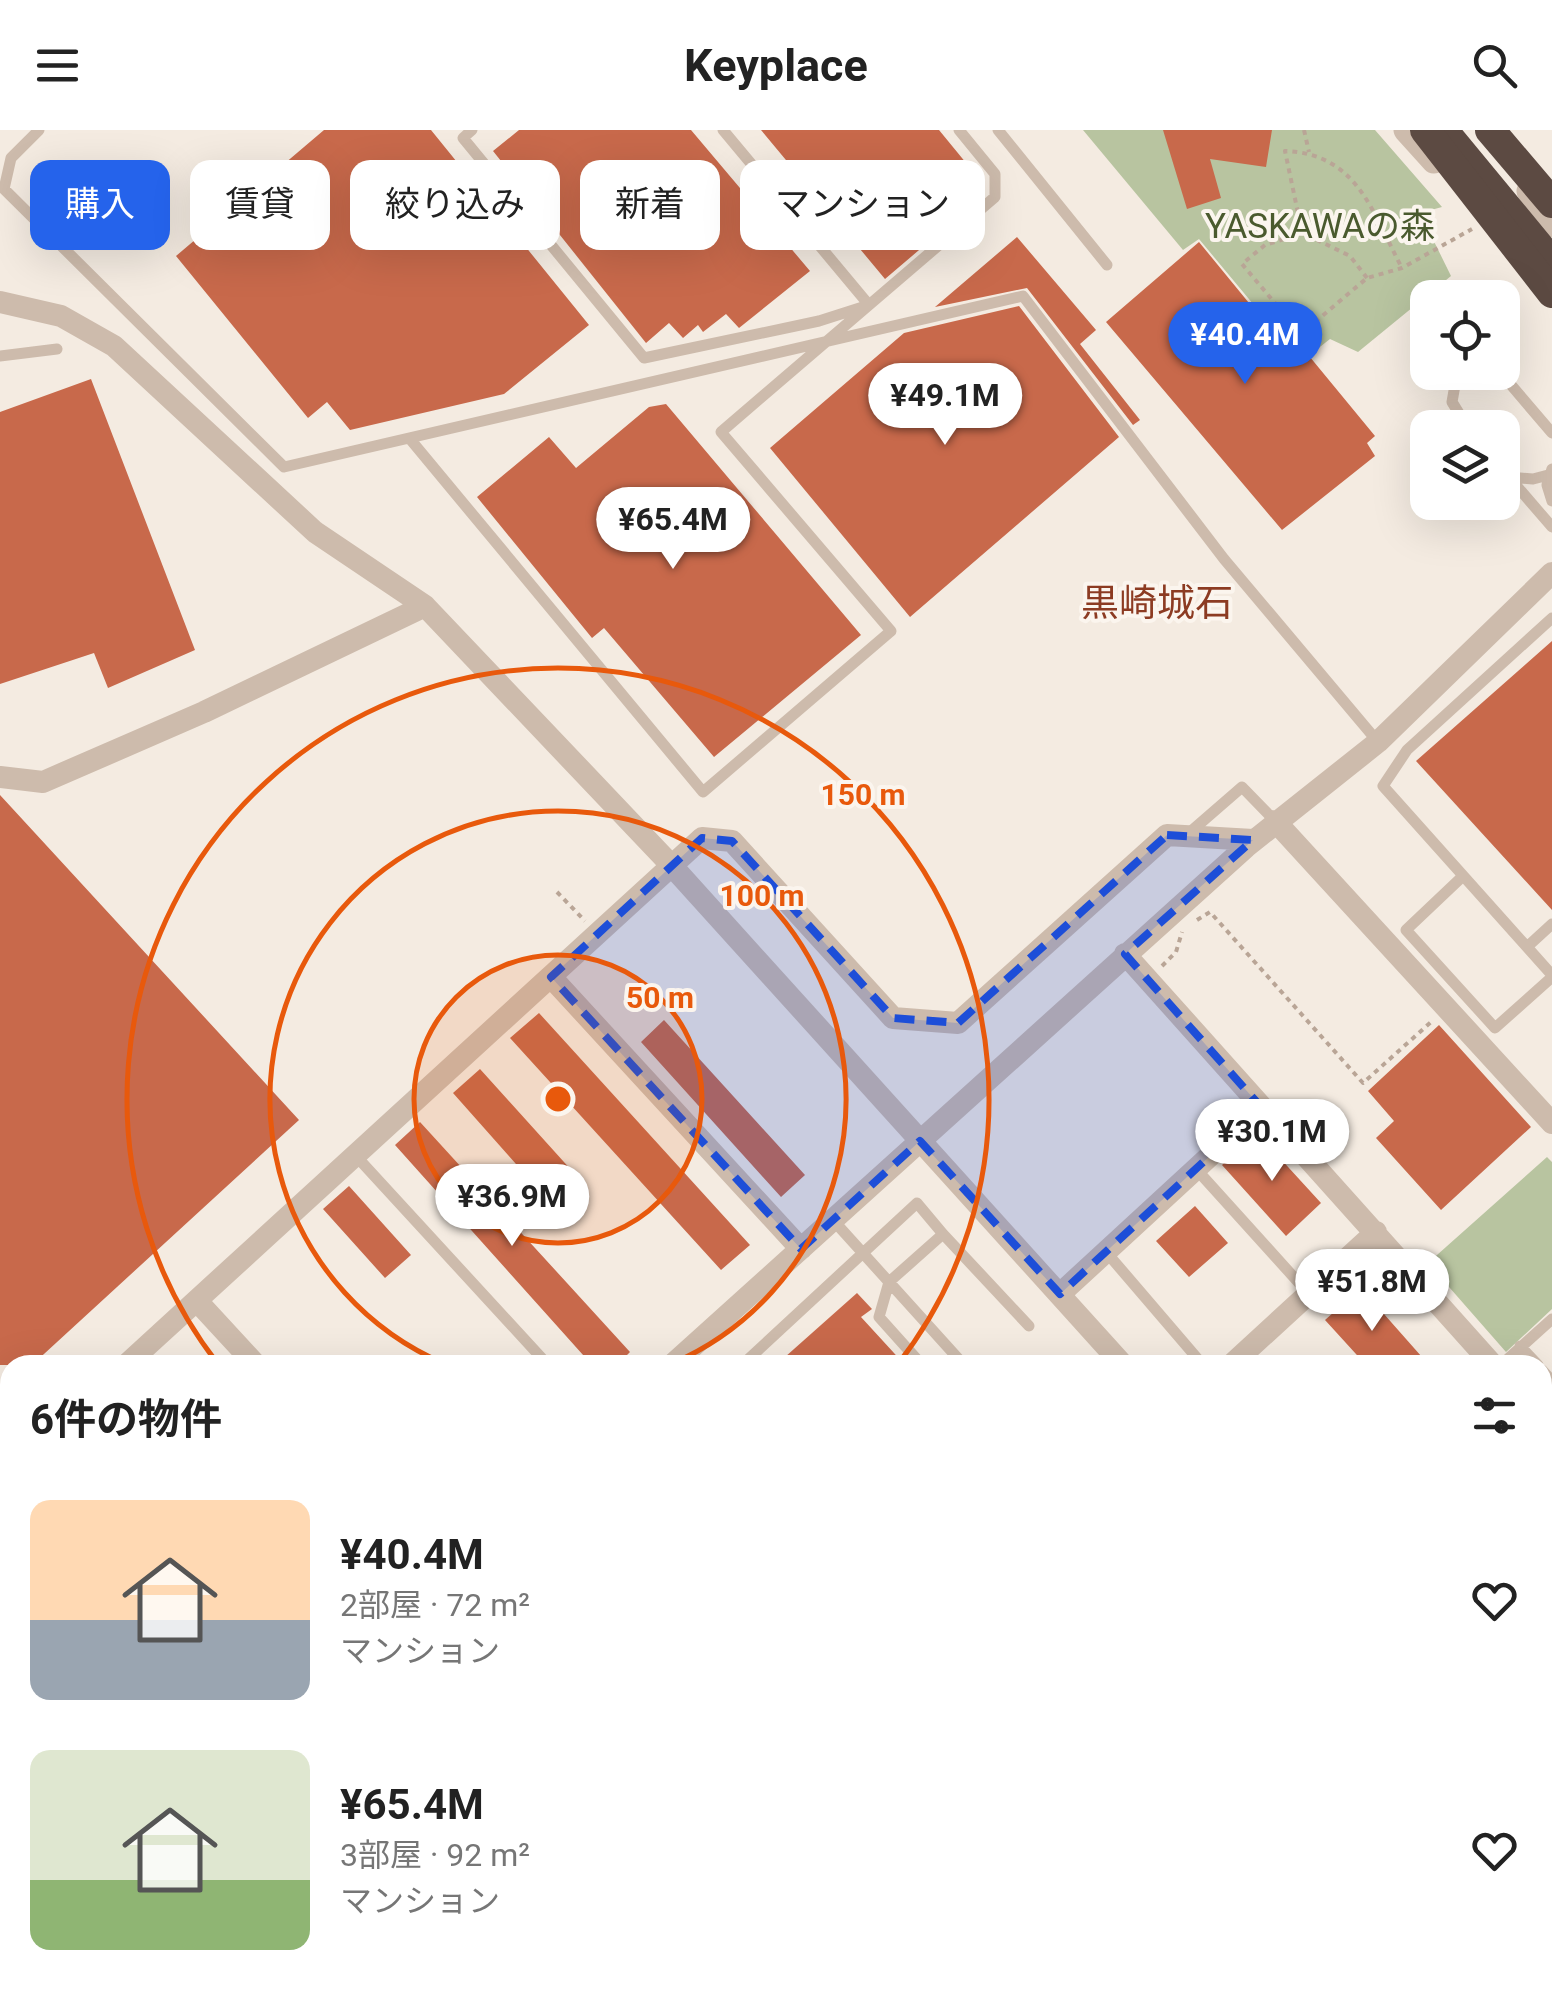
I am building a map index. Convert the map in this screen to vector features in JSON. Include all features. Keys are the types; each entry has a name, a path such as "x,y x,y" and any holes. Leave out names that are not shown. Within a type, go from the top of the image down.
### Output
{"highway":[{"path":"1425,130 1552,292"},
{"path":"1443,130 1552,262"},
{"path":"1466,130 1552,235"},
{"path":"1487,130 1552,204"}],"street":[{"path":"1406,130 1552,292"},
{"path":"1487,130 1552,226"},
{"path":"0,302 60,316 114,346 315,532 425,606 672,866 1114,1355"},
{"path":"690,1355 800,1249 1124,954 1253,840 1378,742 1552,573"},
{"path":"0,777 43,782 204,712 425,606"},
{"path":"1275,822 1552,1123"},
{"path":"137,1355 702,838 732,841 893,1018 958,1023 1167,835 1253,840"},
{"path":"1124,954 1484,1355"},
{"path":"551,977 800,1249"},
{"path":"1060,1294 1262,1108"},
{"path":"1242,1355 1376,1232"},
{"path":"197,1300 247,1355"}],"lane":[{"path":"39,130 11,158 2,185 284,468 1023,296 1224,558 1378,742"},
{"path":"472,130 463,138 644,358 819,320 870,304"},
{"path":"723,130 870,304"},
{"path":"410,439 703,792 891,631 721,432 994,197 994,174 959,130"},
{"path":"998,130 1107,265"},
{"path":"0,356 57,349"},
{"path":"1515,390 1552,433"},
{"path":"1520,476 1533,479 1551,472"},
{"path":"1551,472 1547,485 1552,501"},
{"path":"1520,490 1552,528"},
{"path":"1463,876 1406,930 1496,1028 1552,976 1383,786 1407,750 1552,618"},
{"path":"1186,836 1242,787 1275,822"},
{"path":"1527,947 1552,924"},
{"path":"356,1156 539,1355"},
{"path":"1197,1170 1310,1294"},
{"path":"753,1355 917,1203 1030,1326"},
{"path":"833,1220 955,1355"},
{"path":"913,1355 879,1317 889,1282 942,1234"},
{"path":"1106,1253 1194,1355"},
{"path":"1511,1355 1552,1319"},
{"path":"1520,1346 1528,1355"}],"path":[{"path":"1304,130 1309,152"},
{"path":"1302,233 1285,151 1309,152 1352,176 1402,268"},
{"path":"1367,278 1350,256 1302,233 1264,245 1242,264 1301,334 1367,278 1402,268 1481,224"},
{"path":"557,892 596,934"},
{"path":"1148,979 1176,952 1183,929 1210,912 1364,1083 1446,1009"}],"highlighted area":[{"path":"1167,835 1253,840 1125,954 1262,1108 1060,1294 920,1141 801,1249 551,977 702,838 732,841 893,1018 958,1023"}],"green space":[{"name":"YASKAWAの森","path":"1083,130 1375,130 1442,207 1420,213 1451,276 1446,280 1410,280 1410,310 1358,352 1330,339 1311,354 1278,314 1268,322 1199,239 1183,250"},
{"path":"1547,1157 1552,1162 1552,1309 1506,1352 1428,1263"}],"building":[{"path":"324,130 431,130 455,160 350,160 350,250 528,250 589,325 504,394 350,430 327,402 308,418 176,256 190,244 190,250 330,250 330,160 289,160"},
{"path":"519,130 691,130 716,160 580,160 580,250 720,250 720,164 740,188 740,250 792,250 810,271 739,328 726,314 703,332 698,325 683,338 669,323 646,343 560,235 560,160 500,160 493,151"},
{"path":"761,130 939,130 964,160 786,160"},
{"path":"1163,130 1272,130 1266,167 1210,159 1221,198 1187,209"},
{"path":"1017,237 1096,330 1080,344 1140,420 1133,425 1027,288 935,307"},
{"path":"1199,242 1267,325 1277,317 1375,436 1367,443 1375,456 1282,530 1106,322"},
{"path":"861,250 919,250 885,279"},
{"path":"1019,306 1119,437 910,617 770,448 904,333"},
{"path":"91,379 195,650 108,688 94,653 0,684 0,412"},
{"path":"666,404 861,635 714,757 604,628 592,638 477,497 549,437 576,468 649,407"},
{"path":"1552,641 1552,910 1416,761"},
{"path":"0,795 299,1120 43,1355 0,1355"},
{"path":"539,1013 750,1245 721,1270 510,1038"},
{"path":"664,1020 805,1175 781,1197 641,1042"},
{"path":"1439,1025 1531,1127 1441,1210 1376,1138 1394,1121 1368,1091"},
{"path":"480,1069 582,1182 554,1207 453,1093"},
{"path":"420,1122 630,1352 583,1355 395,1145"},
{"path":"1257,1133 1321,1203 1286,1236 1222,1165"},
{"path":"349,1186 411,1255 385,1278 323,1209"},
{"path":"1195,1206 1228,1243 1189,1277 1156,1241"},
{"path":"1361,1288 1420,1355 1357,1355 1325,1320"},
{"path":"857,1293 872,1309 861,1317 896,1355 787,1355"}],"district":[{"name":"黒崎城石","path":"1157,603"}]}
